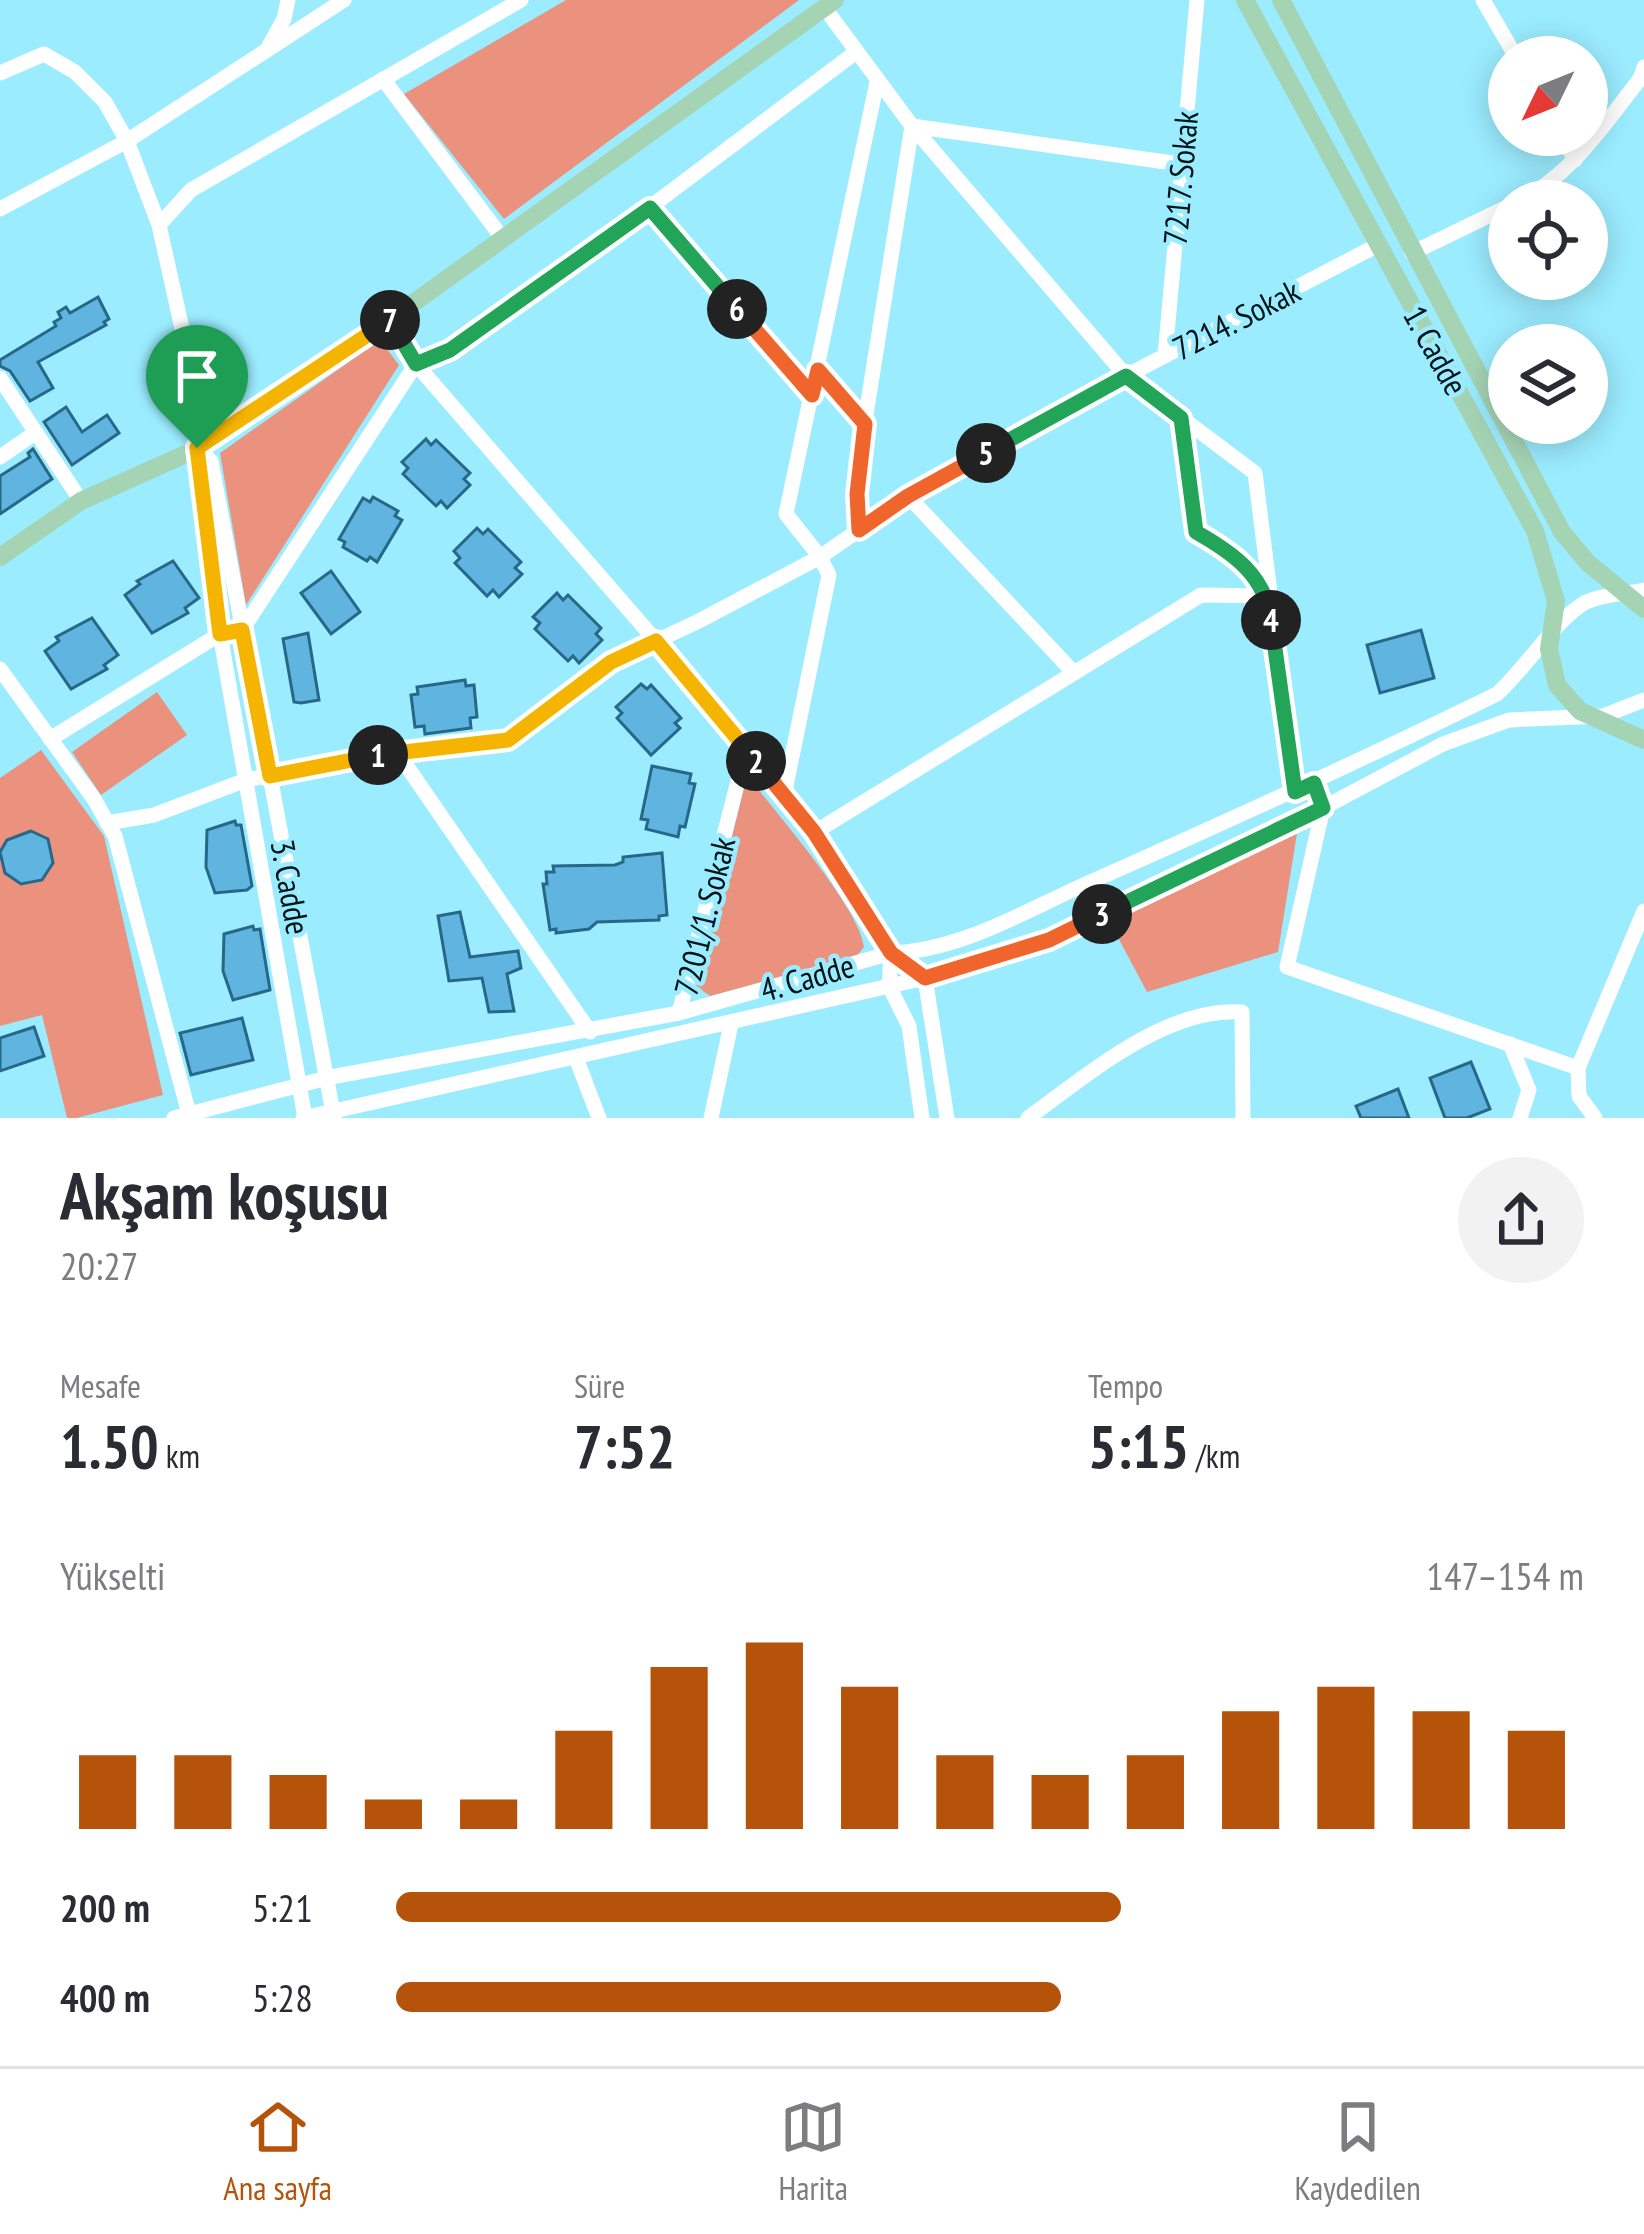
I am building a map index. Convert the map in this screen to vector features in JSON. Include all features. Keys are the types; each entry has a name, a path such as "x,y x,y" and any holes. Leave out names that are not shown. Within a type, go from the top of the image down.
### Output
{"main road":[{"name":"1. Cadde","path":"1245,0 1535,531 1556,601 1550,662 1557,686 1571,704 1590,716 1644,740"},
{"name":"1. Cadde","path":"1281,0 1562,532 1588,563 1635,592 1644,609"},
{"path":"0,556 81,501 197,448 391,320 830,4"}],"street":[{"path":"267,49 284,19 287,0"},
{"path":"0,208 127,141 344,0"},
{"path":"159,225 191,190 521,0"},
{"name":"7217. Sokak","path":"1166,356 1197,0"},
{"path":"1484,0 1504,36"},
{"path":"830,4 856,52 912,126 1126,376 1255,473 1295,792"},
{"path":"50,739 220,634 242,630 416,364 450,350 650,208 856,52"},
{"name":"3. Cadde","path":"0,73 44,54 75,72 105,102 127,141 159,225 191,369 220,634 304,1118"},
{"path":"1554,180 1640,79 1644,67"},
{"path":"383,79 503,239"},
{"path":"784,796 829,575 786,514 878,82"},
{"path":"912,126 1180,164"},
{"path":"859,530 857,494 865,424 912,126"},
{"path":"1573,156 1575,160"},
{"path":"650,208 812,395"},
{"path":"1412,253 1488,216"},
{"name":"7214. Sokak","path":"107,823 154,815 247,780 397,752 508,740 611,662 820,557 908,496 1378,245"},
{"path":"391,320 416,364 814,832 891,953 925,978 947,1118"},
{"path":"0,378 81,501"},
{"path":"1181,418 1196,532 1248,568 1268,596"},
{"path":"0,457 35,433"},
{"name":"3. Cadde","path":"197,448 211,461 333,1115"},
{"path":"908,496 1074,673"},
{"name":"4. Cadde","path":"181,1116 326,1078 679,1013 891,953 915,952 1033,911 1497,694 1582,604 1635,592"},
{"path":"814,832 1201,595 1268,596"},
{"path":"0,669 116,836 181,1116"},
{"name":"4. Cadde","path":"304,1118 925,978 1049,940 1323,808 1443,744 1509,720 1615,713 1644,700"},
{"name":"7201/1. Sokak","path":"679,1013 746,749"},
{"path":"397,752 590,1032"},
{"path":"1314,783 1323,808 1287,967 1578,1068"},
{"path":"1595,1118 1579,1096 1578,1068 1644,910"},
{"path":"891,953 889,986 909,1027 922,1118"},
{"path":"1028,1118 1095,1070 1174,1024 1216,1010 1242,1012 1243,1118"},
{"path":"711,1118 731,1024"},
{"path":"1510,1044 1528,1090 1520,1118"},
{"path":"576,1058 599,1118"}],"path":[{"path":"818,370 865,424"}],"shaded area":[{"path":"566,0 799,0 504,219 404,94"},
{"path":"380,340 399,365 246,605 220,453"},
{"path":"157,692 187,735 101,795 72,752"},
{"path":"41,750 104,836 163,1095 77,1118 67,1118 42,1015 0,1026 0,778"},
{"path":"747,775 832,885 864,947 855,958 710,996 696,986"},
{"path":"1297,833 1278,952 1147,992 1106,915"}],"building":[{"path":"98,297 109,319 106,325 38,362 53,388 30,401 0,360 56,326 54,322 61,318 58,312 66,307 70,313"},
{"path":"66,407 82,432 107,415 119,433 72,465 44,422"},
{"path":"426,439 431,445 436,440 470,473 464,479 470,485 447,508 441,501 436,506 403,474 408,468 402,462"},
{"path":"33,449 52,479 0,514 0,476 30,457"},
{"path":"373,497 398,511 395,516 402,520 377,562 343,547 345,542 339,539 363,498 370,502"},
{"path":"477,528 483,534 488,529 521,562 515,568 522,574 499,597 493,590 487,596 455,563 460,558 454,551"},
{"path":"173,561 199,598 185,608 188,613 152,633 125,595 140,584 137,581"},
{"path":"331,571 360,612 331,634 301,593"},
{"path":"557,593 563,600 568,595 601,628 596,634 602,640 579,663 573,656 568,661 535,629 540,623 533,617"},
{"path":"92,618 118,655 104,665 107,669 71,689 45,651 59,641 56,637"},
{"path":"1421,630 1434,678 1380,693 1367,645"},
{"path":"308,633 319,700 294,702 283,639"},
{"path":"465,680 466,686 474,685 477,717 470,718 471,728 425,734 424,726 415,727 411,695 418,694 417,687"},
{"path":"641,684 647,689 651,685 681,718 675,723 680,728 651,755 617,718 622,713 616,707"},
{"path":"652,766 691,774 689,783 695,784 685,827 680,826 678,837 646,829 648,820 641,819"},
{"path":"235,821 241,825 252,886 215,893 206,867 207,830"},
{"path":"31,831 48,839 53,863 42,880 21,884 5,873 0,852 7,840"},
{"path":"662,853 667,915 659,920 597,922 589,929 550,930 543,884 547,884 546,872 554,872 553,866 615,865 623,857"},
{"path":"460,912 470,957 518,951 521,968 507,974 514,1011 489,1012 482,978 449,981 438,916"},
{"path":"253,926 260,929 270,990 233,1000 223,971 224,934"},
{"path":"242,1018 253,1060 191,1075 180,1033"},
{"path":"34,1027 44,1056 0,1071 0,1038"},
{"path":"1471,1062 1490,1109 1467,1118 1445,1118 1430,1078"},
{"path":"1398,1089 1409,1118 1361,1118 1356,1106"}],"route":[{"path":"650,208 812,395 818,370 865,424 857,494 859,530 908,496 1126,376 1181,418 1196,532 1248,568 1268,596 1295,792 1314,783 1323,808 1049,940 925,978 891,953 814,832 656,641 611,662 508,740 397,752 270,776 242,630 220,634 197,448 391,320 416,364 450,350 650,208"}]}
